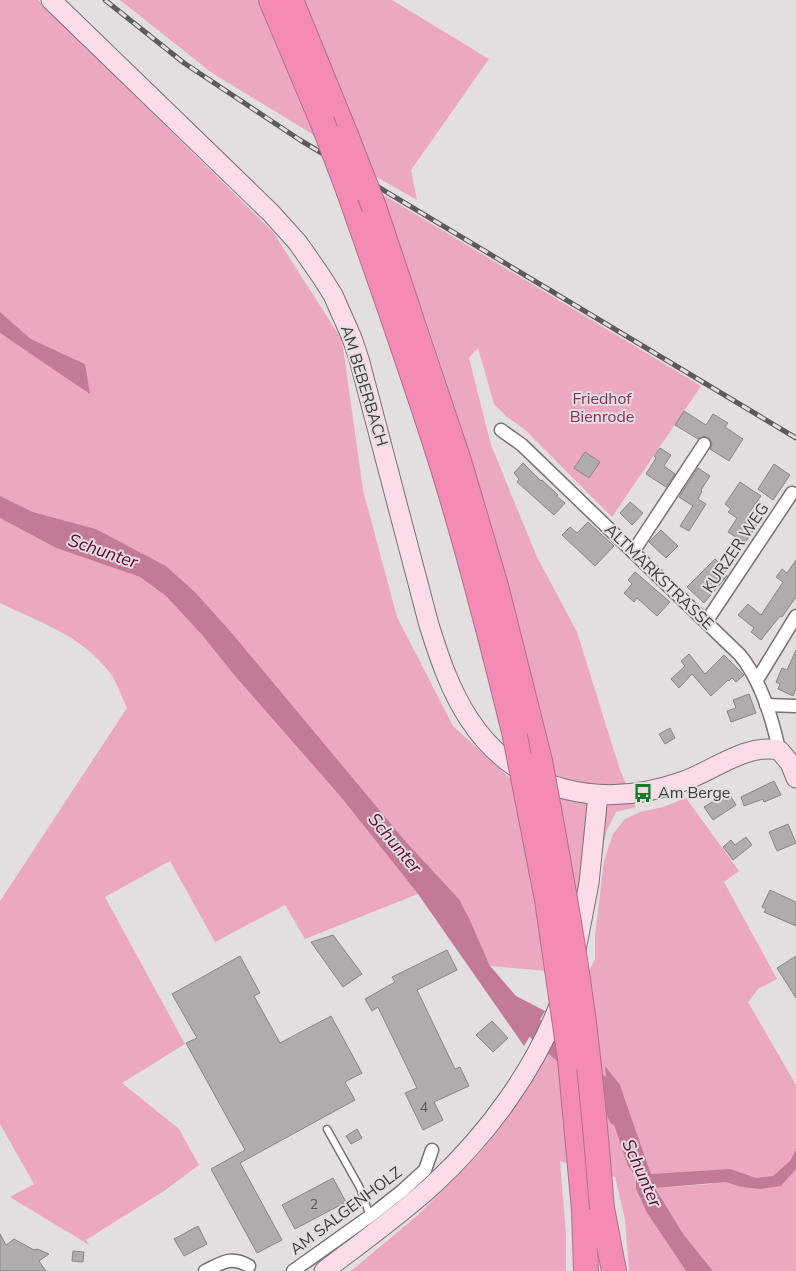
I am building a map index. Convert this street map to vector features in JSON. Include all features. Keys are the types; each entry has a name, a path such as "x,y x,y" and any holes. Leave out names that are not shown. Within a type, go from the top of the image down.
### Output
{"highway":[{"path":"271,0 322,121 349,192 440,458 479,593 515,736 547,900 562,994 576,1113 586,1271"},
{"path":"291,0 374,207 422,345 496,586 540,761 565,895 581,1000 594,1110 602,1208 604,1271"},
{"path":"602,1208 614,1271"}],"main road":[{"name":"AM BEBERBACH","path":"51,0 271,213 310,259 336,302 360,360 429,625 443,667 461,705 479,733 515,766 555,786 598,795"},
{"path":"324,1271 420,1196 458,1161 501,1109 528,1067 551,1023 567,984 580,934 589,883 598,795 628,795 654,790 690,778 748,752 766,748 779,750"},
{"name":"ALTMARKSTRASSE","path":"779,750 790,763 796,778"}],"street":[{"name":"ALTMARKSTRASSE","path":"501,430 522,445 740,655 750,667 757,680 776,735 779,750"},
{"path":"633,552 704,444"},
{"name":"KURZER WEG","path":"706,622 792,493"},
{"path":"757,680 796,616"},
{"path":"766,705 796,706"},
{"name":"AM SALGENHOLZ","path":"293,1271 370,1216 425,1170 432,1150"},
{"path":"205,1271 233,1259 249,1266"}],"lane":[{"path":"327,1129 360,1188 370,1216"}],"green space":[{"path":"0,0 38,0 273,232 342,340 363,490 397,617 453,726 512,780 532,880 547,971 490,966 459,899 407,843 231,632 195,592 166,566 96,529 33,512 0,496 0,333 29,352 85,364 31,339 0,312"},
{"path":"120,0 392,0 489,59 411,170 417,200 373,175 309,132 212,73"},
{"name":"Friedhof Bienrode","path":"377,191 701,386 612,517 524,429 506,416 494,404 478,348 469,358 491,445 537,557 577,632 620,770 636,807 616,812 606,832 585,944 553,762 507,585 462,429 426,320"},
{"path":"0,518 56,548 140,577 166,596 202,635 235,676 340,796 418,894 305,939 285,905 215,942 170,861 105,897 185,1044 122,1083 179,1129 199,1165 164,1191 86,1240 89,1245 10,1197 34,1184 0,1124 0,901 127,708 112,677 99,660 87,649 60,631 0,603"},
{"path":"686,798 739,871 724,882 777,979 758,989 748,1002 796,1085 796,1271 713,1271 684,1235 655,1188 712,1184 707,1172 651,1174 620,1085 612,1119 628,1165 636,1176 636,1189 647,1213 686,1271 629,1271 625,1220 615,1177 560,1161 566,1233 566,1271 351,1271 418,1215 478,1155 523,1096 551,1047 595,959 595,936 604,861 613,834 625,819 640,812 663,807"}],"water":[{"path":"0,312 31,339 85,364 90,394 0,333"},
{"path":"0,496 33,512 96,529 166,566 195,592 231,632 407,843 459,899 490,966 516,996 545,1011 524,1046 418,894 340,796 235,676 202,635 166,596 140,577 56,548 0,518"},
{"path":"605,1066 620,1085 651,1174 730,1169 756,1178 773,1176 790,1161 796,1150 796,1169 781,1186 760,1189 741,1187 726,1182 655,1188 684,1235 713,1271 686,1271 647,1213 636,1189 636,1176 628,1166 612,1119 608,1102"}],"building":[{"path":"684,411 706,425 713,414 728,423 725,427 743,439 729,461 710,449 712,444 709,438 704,436 698,439 675,425"},
{"path":"660,448 671,455 664,466 675,474 666,487 646,474"},
{"path":"585,452 600,462 589,478 574,468"},
{"path":"523,463 565,503 554,515 517,482 519,479 514,473"},
{"path":"774,464 790,475 773,500 758,489"},
{"path":"698,468 710,476 701,490 698,499 706,504 689,531 680,526 693,506 679,497"},
{"path":"740,482 761,496 751,510 762,517 745,543 728,532 737,518 728,512 731,509 725,504"},
{"path":"630,502 643,513 632,525 620,513"},
{"path":"588,522 614,546 595,566 562,535 570,527 577,533"},
{"path":"661,530 678,546 666,558 649,542"},
{"path":"715,559 727,570 724,573 727,576 704,603 687,587"},
{"path":"796,560 796,597 782,617 780,616 761,640 751,632 754,628 738,615 748,604 761,615 783,582 776,577 782,569 787,573"},
{"path":"635,572 670,602 657,616 637,598 634,602 624,593 632,584 628,580"},
{"path":"796,650 796,689 793,696 778,689 780,684 776,682 782,668 787,670"},
{"path":"689,654 705,674 724,655 744,675 736,682 732,678 728,680 711,696 692,674 679,688 671,679 685,666 681,661"},
{"path":"749,694 756,713 731,722 727,711 736,708 733,700"},
{"path":"670,728 675,738 665,744 659,734"},
{"path":"774,781 781,795 764,802 763,799 744,806 741,797"},
{"path":"728,792 736,805 713,820 704,807"},
{"path":"788,824 796,843 777,851 769,832"},
{"path":"746,837 752,845 733,860 723,847 731,840 735,845"},
{"path":"770,890 796,902 796,926 764,912 766,909 762,907"},
{"path":"333,935 362,974 343,987 311,942"},
{"path":"447,950 457,970 417,990 455,1069 460,1067 469,1086 434,1102 443,1120 423,1130 405,1093 417,1088 378,1007 372,1011 365,999 395,982 392,977"},
{"path":"240,956 260,993 254,996 280,1043 331,1016 362,1073 345,1082 355,1100 240,1163 282,1240 257,1253 211,1169 245,1150 186,1043 197,1038 172,994"},
{"path":"796,956 796,998 777,968"},
{"path":"492,1021 508,1038 493,1052 476,1035"},
{"path":"357,1129 362,1138 351,1144 346,1136"},
{"path":"333,1178 346,1202 295,1229 282,1205"},
{"path":"198,1226 207,1244 184,1256 174,1239"},
{"path":"0,1234 6,1245 14,1239 34,1250 37,1249 49,1254 39,1261 46,1271 0,1271"},
{"path":"73,1251 84,1252 83,1262 72,1261"}],"waterway":[{"name":"Schunter","path":"514,1010 610,1094 618,1116"}],"railway":[{"path":"105,0 184,63 300,140 796,438"}],"place":[{"name":"Am Berge","path":"643,793"}]}
